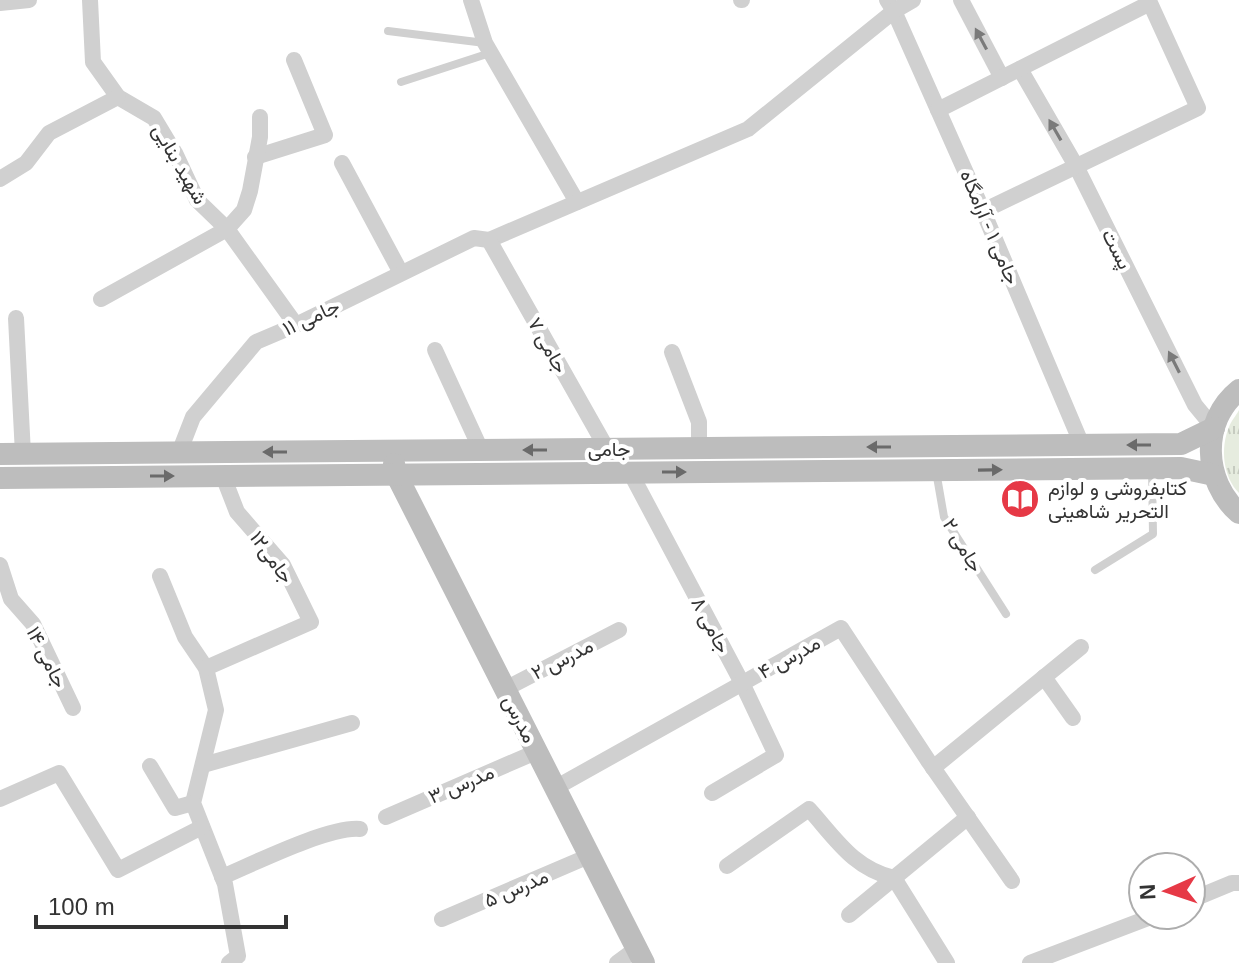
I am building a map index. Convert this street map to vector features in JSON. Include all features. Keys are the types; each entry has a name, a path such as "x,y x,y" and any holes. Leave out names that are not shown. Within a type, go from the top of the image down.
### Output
{"main road":[{"path":"1239,390 1222,410 1214,428 1210,452 1214,475 1222,494 1239,513"},
{"name":"جامی","path":"0,454 1181,444 1214,428"},
{"name":"مدرس","path":"392,451 396,474 640,956"},
{"path":"64,477 71,471 72,462 68,454"},
{"path":"110,477 106,460 112,454"},
{"name":"جامی","path":"0,478 1152,468 1181,468 1214,475"}],"street":[{"path":"0,3 29,0"},
{"name":"شهید بنایی","path":"90,0 93,62 118,97 154,118 197,200 227,229 296,325"},
{"path":"471,0 488,48 577,202"},
{"name":"جامی ۱۱","path":"179,453 193,417 256,342 474,238 489,240 748,129 890,6 913,0"},
{"path":"961,0 1002,78"},
{"path":"938,110 1150,3 1198,108 983,211"},
{"name":"جامی ۱ - آرامگاه","path":"890,6 983,211 1082,445"},
{"path":"255,157 325,135 294,60"},
{"name":"پست","path":"1020,69 1076,166 1195,405 1214,428"},
{"path":"0,179 26,163 49,133 118,97"},
{"path":"101,299 227,229 244,210 260,137 260,117"},
{"path":"342,163 401,273"},
{"name":"جامی ۷","path":"489,240 607,449"},
{"path":"16,318 23,454"},
{"path":"435,350 481,450"},
{"path":"672,352 699,422 699,449"},
{"name":"جامی ۸","path":"630,472 742,683 776,755 712,793"},
{"name":"جامی۱۲","path":"206,668 311,622 283,565 237,512 223,476"},
{"name":"جامی ۱۴","path":"0,565 11,599 33,624 73,708"},
{"path":"160,576 185,637 206,668 216,710 193,803 225,884 238,956 229,963"},
{"name":"مدرس ۴","path":"555,788 841,628 1012,881"},
{"name":"مدرس ۲","path":"505,689 619,630"},
{"path":"933,768 1081,647"},
{"path":"1044,677 1073,718"},
{"path":"203,765 352,723"},
{"name":"مدرس ۳","path":"386,817 536,752"},
{"path":"150,766 175,808 193,803"},
{"path":"0,799 59,773 118,870 202,827"},
{"path":"727,866 809,809 856,861 876,874 894,878 947,963"},
{"path":"849,915 968,817"},
{"path":"222,877 315,838 349,828 360,829"},
{"name":"مدرس ۵","path":"442,919 589,856"},
{"path":"1207,893 1239,883"},
{"path":"1030,963 1127,926"},
{"path":"617,963 640,956"}],"lane":[{"path":"388,31 488,48"},
{"path":"401,82 488,48"},
{"path":"1095,570 1153,534 1152,468"},
{"name":"جامی ۲","path":"936,470 944,517 1006,614"}],"green space":[{"path":"1239,410 1239,493 1226,471 1224,453 1226,435"}],"place":[{"name":"کتابفروشی و لوازم التحریر شاهینی","path":"1020,499"}]}
